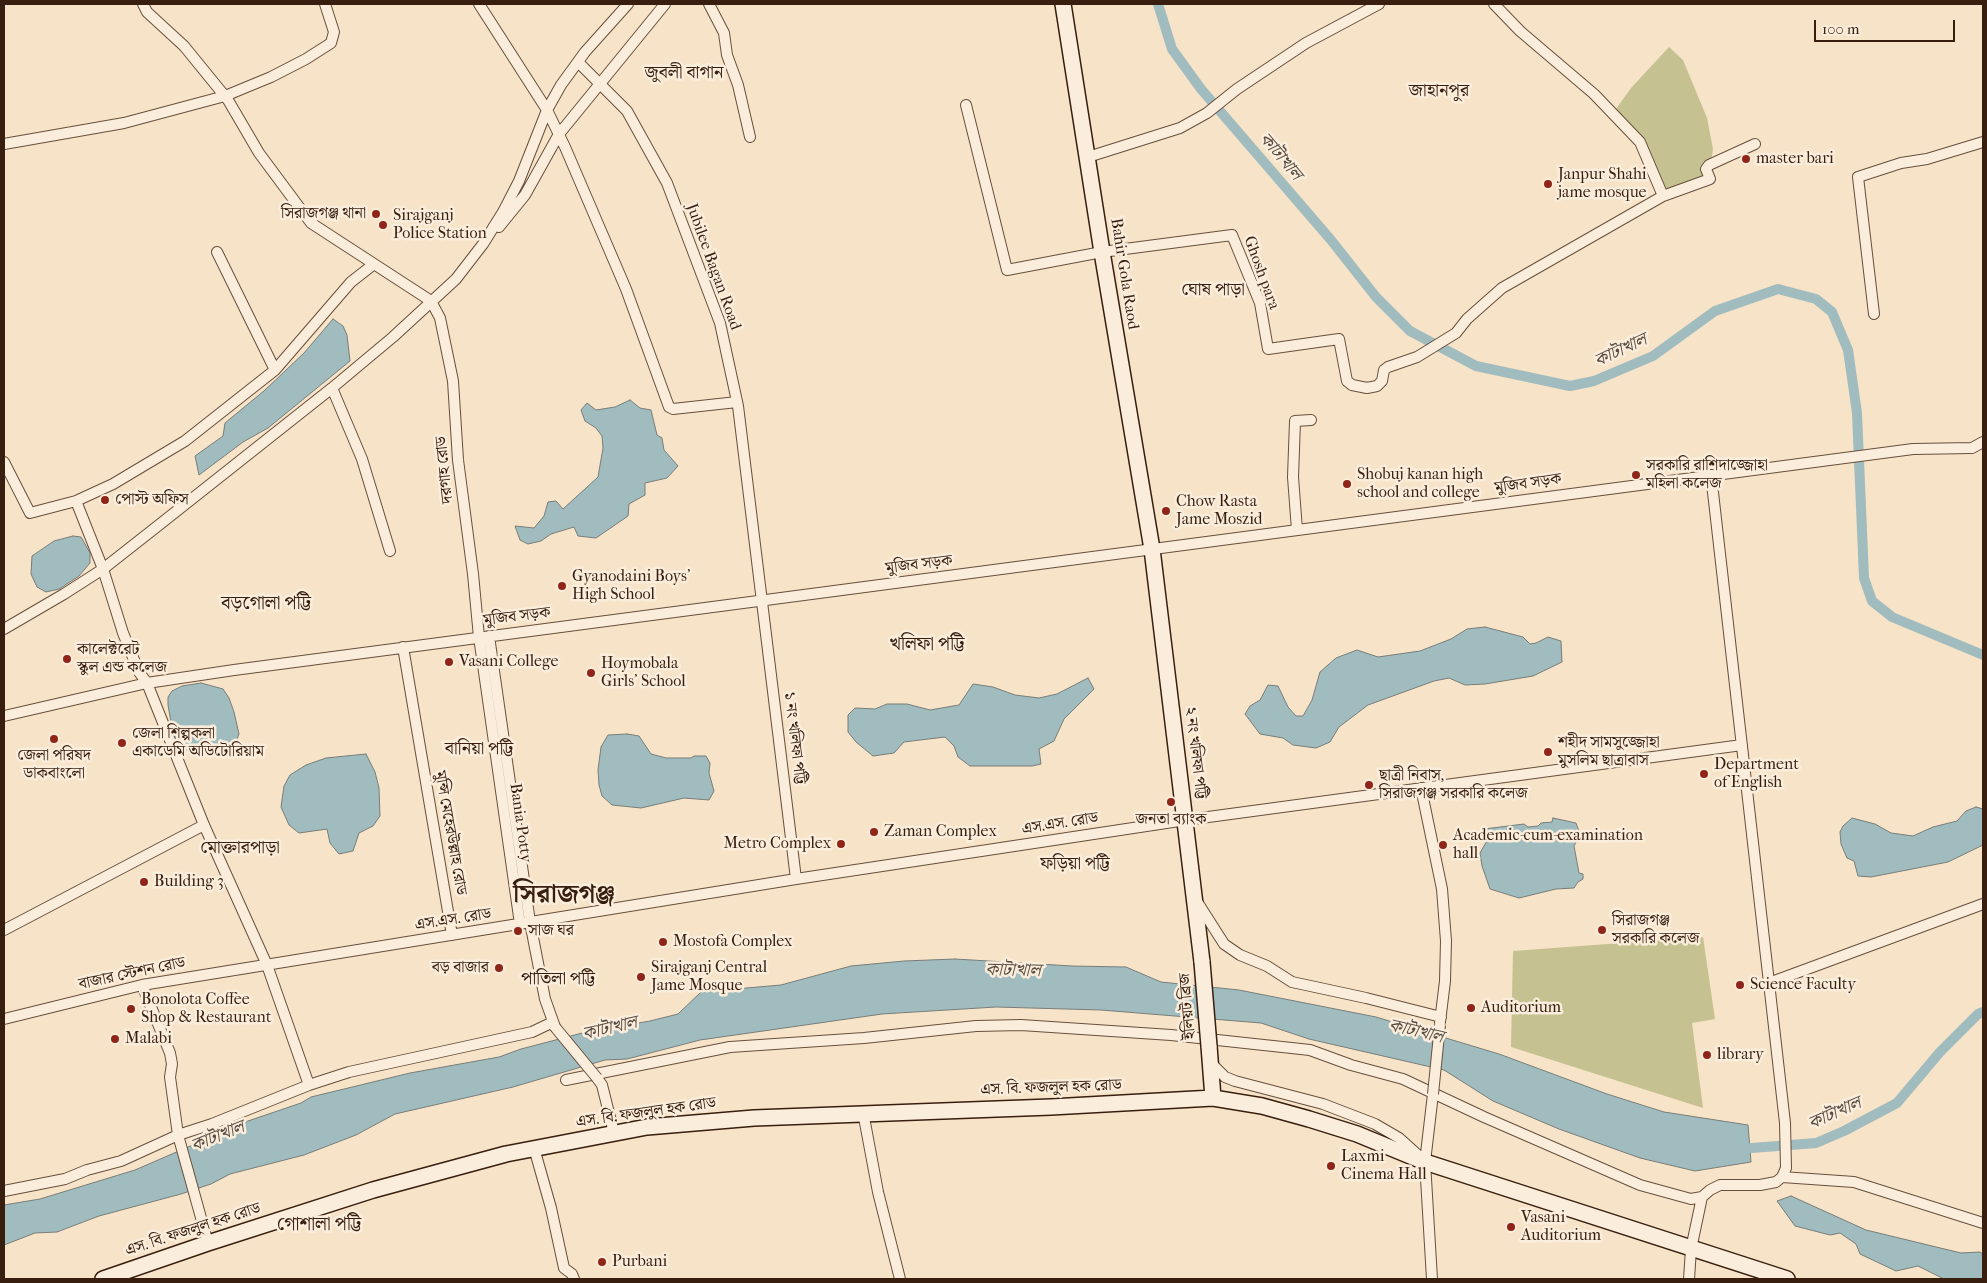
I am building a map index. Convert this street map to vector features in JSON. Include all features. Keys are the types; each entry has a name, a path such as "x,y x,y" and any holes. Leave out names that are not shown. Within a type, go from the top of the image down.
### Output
{"main road":[{"name":"Bahir Gola Raod","path":"1064,4 1102,252 1152,549"},
{"name":"২ নং খলিফা পট্টি","path":"1152,549 1202,962"},
{"name":"ইলিয়ট ব্রিজ","path":"1202,962 1213,1098"},
{"name":"এস. বি. ফজলুল হক রোড","path":"103,1279 373,1190 534,1148 647,1127 754,1118 863,1112 1051,1107 1213,1098 1262,1106 1309,1118 1357,1134 1425,1162 1787,1279"}],"street":[{"path":"143,4 147,12 184,46 225,96 259,153 311,223 432,302"},
{"path":"4,144 124,123 225,96 306,59 331,43 334,32 325,4"},
{"path":"479,4 547,110 559,134 626,289 669,407 673,409 737,402"},
{"path":"4,629 102,569 332,388 456,279 483,244 503,212 519,181 547,110 578,62 628,4"},
{"path":"483,244 507,219 525,194 559,134 665,4"},
{"path":"709,4 724,33 727,55 738,85 750,136"},
{"path":"1088,157 1180,128 1207,114 1237,89 1306,43 1379,4"},
{"path":"1494,4 1520,31 1594,94 1640,142 1663,196 1710,179 1706,169 1709,165 1755,144"},
{"name":"Jubilee Bagan Road","path":"578,62 627,111 667,183 720,323 737,402 762,600"},
{"path":"966,105 1007,270 1102,252"},
{"path":"1874,314 1858,177 1901,163 1927,159 1983,142"},
{"name":"Ghosh para","path":"1102,252 1232,235 1260,303 1268,349 1339,339 1348,381 1352,385 1367,388 1377,386 1382,381 1384,370 1388,367 1417,356 1456,333 1467,319 1502,288 1663,196"},
{"path":"216,252 275,370"},
{"path":"4,462 30,513 76,501 113,484 185,441 275,370 351,282 374,264"},
{"name":"দরগাহ রোড","path":"432,302 440,318 453,381 458,460 473,574 484,637"},
{"path":"332,388 362,459 390,551"},
{"path":"1297,530 1293,477 1295,421 1311,420"},
{"name":"মুজিব সড়ক","path":"4,716 147,683 1840,458 1913,449 1972,448 1983,442"},
{"path":"566,1080 730,1047 902,1034 976,1026 1022,1025 1209,1038 1310,1050 1351,1066 1403,1079 1484,1117 1640,1185 1691,1199 1702,1197 1720,1185 1770,1184 1776,1182 1784,1172 1785,1123 1711,476"},
{"path":"76,501 102,569 123,633 139,672 147,683 204,825 267,965 309,1085"},
{"name":"১ নং খলিফা পট্টি","path":"762,600 796,879"},
{"name":"Bania Potty","path":"484,637 525,923 545,999 554,1024 602,1085 614,1133"},
{"name":"মুন্সি মেহেরউল্লাহ রোড","path":"403,648 452,935"},
{"name":"এস.এস. রোড","path":"267,965 796,879 1186,820 1742,745"},
{"path":"1421,788 1442,889 1446,940 1440,1021 1425,1162 1432,1279"},
{"path":"4,930 204,825"},
{"path":"1195,899 1224,944 1240,955 1267,966 1292,982 1366,998 1440,1021"},
{"path":"1769,983 1983,904"},
{"name":"বাজার স্টেশন রোড","path":"4,1019 142,985 267,965"},
{"path":"142,985 170,1053 172,1064 170,1078 179,1139 208,1243"},
{"path":"4,1191 64,1179 87,1170 121,1161 309,1085 349,1072 532,1032 554,1024"},
{"path":"1210,1062 1225,1077 1234,1081 1312,1102 1375,1124 1399,1138 1425,1162"},
{"path":"1309,1118 1312,1102"},
{"path":"863,1112 878,1192 900,1279"},
{"path":"534,1148 553,1215 564,1268 572,1274 574,1279"},
{"path":"1784,1172 1854,1182 1983,1223"},
{"path":"1689,1279 1691,1249 1702,1197"}],"shaded area":[{"path":"1669,47 1683,60 1707,118 1713,149 1709,176 1663,196 1632,130 1616,109 1631,88"},
{"path":"1703,937 1715,1019 1692,1023 1703,1108 1511,1047 1513,951"}],"water":[{"path":"333,319 343,326 347,335 350,361 268,428 243,442 199,475 195,456 223,436 225,423 265,390 304,353"},
{"path":"630,400 640,408 651,410 657,435 662,438 664,450 678,466 667,478 645,483 645,495 629,504 628,516 596,538 578,536 574,527 551,534 541,541 528,544 520,540 515,526 534,528 544,516 548,502 556,501 563,509 598,477 603,448 602,436 596,428 585,421 581,410 587,403 596,410 615,407"},
{"path":"73,536 81,537 90,553 90,563 79,576 59,589 46,592 37,587 31,574 32,556 54,541"},
{"path":"1485,627 1523,637 1530,644 1548,637 1561,641 1562,662 1533,676 1485,684 1465,685 1449,678 1434,681 1368,705 1339,727 1330,742 1316,748 1293,745 1283,738 1260,734 1245,714 1250,706 1260,700 1268,685 1278,686 1288,707 1296,716 1303,716 1312,700 1320,672 1336,658 1357,650 1378,657 1420,651 1451,639 1467,629"},
{"path":"1088,678 1094,689 1064,719 1054,741 1039,749 1041,764 1032,766 970,766 958,757 954,746 945,737 904,742 894,753 873,756 856,742 848,732 848,715 855,708 875,709 887,704 907,704 930,710 959,705 973,684 993,687 1015,695 1039,698 1057,694"},
{"path":"201,683 223,689 229,698 234,712 239,734 234,747 221,755 199,754 183,749 174,739 168,697 172,691 182,686"},
{"path":"627,734 639,736 651,754 666,758 706,756 710,763 709,773 714,791 709,800 684,798 641,808 612,805 602,796 599,785 598,770 601,747 608,735"},
{"path":"366,754 375,772 379,788 380,816 373,826 359,833 353,851 339,854 330,843 327,829 299,833 289,825 281,807 284,786 290,775 306,765 326,758"},
{"path":"1976,807 1983,809 1983,845 1948,862 1871,877 1858,876 1854,861 1847,858 1841,844 1840,832 1843,826 1852,818 1875,824 1891,833 1913,836 1933,827 1957,821 1966,811"},
{"path":"1553,818 1576,823 1580,834 1574,846 1579,873 1583,874 1583,879 1574,888 1556,889 1519,898 1490,889 1482,866 1480,853 1488,839 1484,829 1524,824 1528,827 1538,826 1541,823 1552,822"},
{"path":"955,959 1072,966 1126,967 1161,982 1239,990 1376,1017 1499,1054 1607,1094 1664,1112 1748,1125 1751,1162 1695,1171 1640,1158 1559,1129 1493,1101 1444,1070 1309,1039 1261,1023 1101,1010 996,1007 882,1014 700,1040 627,1059 605,1060 513,1087 395,1114 356,1135 304,1155 230,1174 211,1184 181,1194 99,1216 57,1232 35,1233 4,1245 4,1205 40,1199 135,1170 248,1121 301,1103 311,1097 410,1073 499,1057 521,1049 586,1032 678,1014 701,992 781,985 851,966"},
{"path":"1791,1196 1866,1230 1961,1253 1980,1252 1983,1254 1983,1279 1944,1279 1918,1266 1896,1271 1860,1254 1856,1244 1840,1233 1830,1235 1795,1226 1777,1201"}],"waterway":[{"name":"কাটাখাল","path":"1158,4 1172,49 1201,89 1331,240 1376,297 1410,331 1476,366 1570,386 1594,381 1653,356 1715,311 1778,289 1816,299 1832,312 1848,350 1857,413 1864,578 1872,601 1892,617 1983,655"},
{"name":"কাটাখাল","path":"1739,1149 1816,1143 1844,1131 1897,1103 1940,1052 1978,1014 1983,1012"}],"place":[{"name":"master bari","path":"1746,159"},
{"name":"Janpur Shahi jame mosque","path":"1548,184"},
{"name":"সিরাজগঞ্জ থানা","path":"376,214"},
{"name":"Sirajganj Police Station","path":"383,225"},
{"name":"সরকারি রাশিদাজ্জোহা মহিলা কলেজ","path":"1636,475"},
{"name":"Shobuj kanan high school and college","path":"1347,484"},
{"name":"পোস্ট অফিস","path":"105,500"},
{"name":"Chow Rasta Jame Moszid","path":"1166,511"},
{"name":"Gyanodaini Boys' High School","path":"562,586"},
{"name":"কালেক্টরেট স্কুল এন্ড কলেজ","path":"67,659"},
{"name":"Vasani College","path":"449,662"},
{"name":"Hoymobala Girls' School","path":"591,673"},
{"name":"জেলা পরিষদ ডাকবাংলো","path":"54,739"},
{"name":"জেলা শিল্পকলা একাডেমি অডিটোরিয়াম","path":"122,743"},
{"name":"শহীদ সামসুজ্জোহা মুসলিম ছাত্রাবাস","path":"1548,752"},
{"name":"Department of English","path":"1704,774"},
{"name":"ছাত্রী নিবাস, সিরাজগঞ্জ সরকারি কলেজ","path":"1369,785"},
{"name":"জনতা ব্যাংক","path":"1171,802"},
{"name":"Zaman Complex","path":"874,832"},
{"name":"Metro Complex","path":"841,844"},
{"name":"Academic-cum-examination hall","path":"1443,845"},
{"name":"Building 3","path":"144,882"},
{"name":"সিরাজগঞ্জ সরকারি কলেজ","path":"1602,930"},
{"name":"সাজ ঘর","path":"518,931"},
{"name":"Mostofa Complex","path":"663,942"},
{"name":"বড় বাজার","path":"499,968"},
{"name":"Sirajganj Central Jame Mosque","path":"641,977"},
{"name":"Science Faculty","path":"1740,985"},
{"name":"Auditorium","path":"1471,1008"},
{"name":"Bonolota Coffee Shop & Restaurant","path":"131,1009"},
{"name":"Malabi","path":"115,1039"},
{"name":"library","path":"1707,1055"},
{"name":"Laxmi Cinema Hall","path":"1331,1166"},
{"name":"Vasani Auditorium","path":"1511,1227"},
{"name":"Purbani","path":"602,1262"}],"district":[{"name":"জুবলী বাগান","path":"684,74"},
{"name":"জাহানপুর","path":"1439,92"},
{"name":"ঘোষ পাড়া","path":"1213,291"},
{"name":"বড়গোলা পট্টি","path":"266,604"},
{"name":"খলিফা পট্টি","path":"927,645"},
{"name":"বানিয়া পট্টি","path":"479,750"},
{"name":"মোক্তারপাড়া","path":"240,849"},
{"name":"ফড়িয়া পট্টি","path":"1075,865"},
{"name":"সিরাজগঞ্জ","path":"564,896"},
{"name":"পাতিলা পট্টি","path":"558,980"},
{"name":"গোশালা পট্টি","path":"319,1225"}]}
